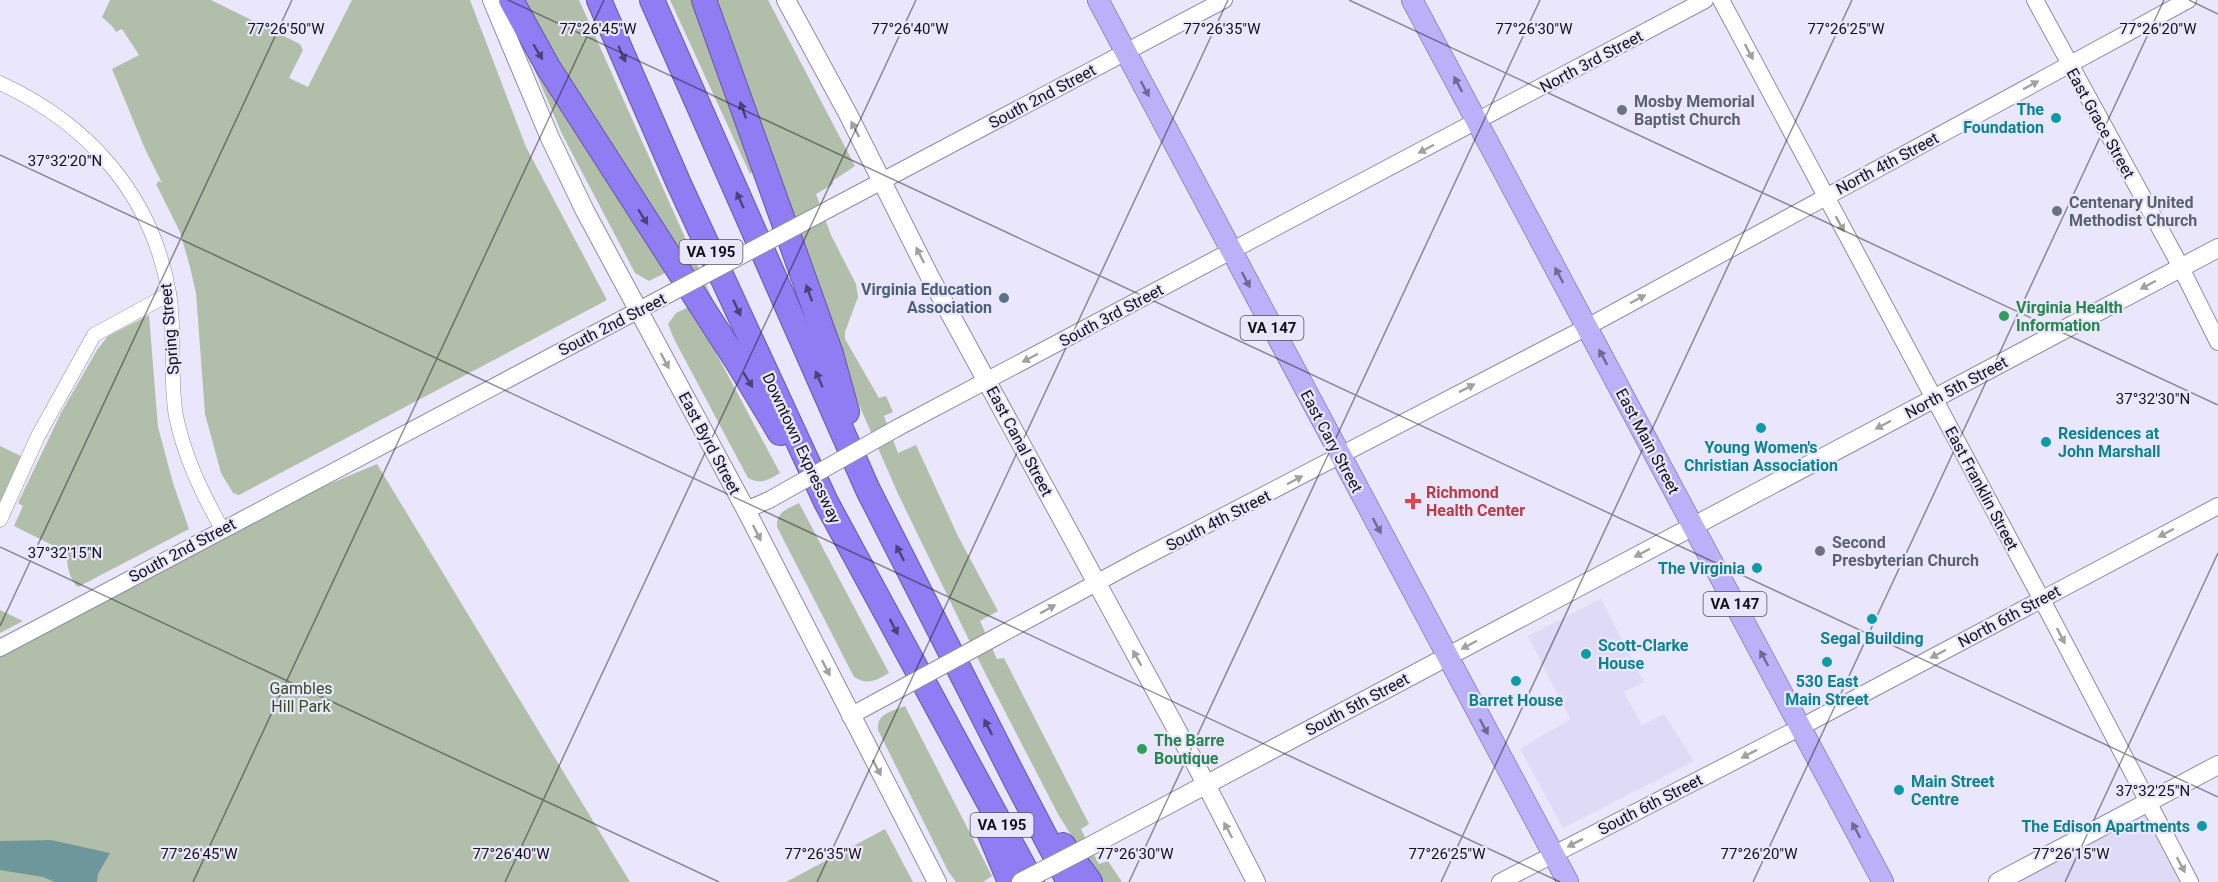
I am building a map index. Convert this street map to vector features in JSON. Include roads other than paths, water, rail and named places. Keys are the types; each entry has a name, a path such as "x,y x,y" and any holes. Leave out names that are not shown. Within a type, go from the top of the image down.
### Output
{"highway":[{"path":"511,0 554,77 738,363 792,453 826,502"},
{"name":"Downtown Expressway","path":"599,0 684,195 826,502 1032,882"},
{"name":"VA 195","path":"652,0 868,490 1014,779 1069,882"},
{"path":"704,0 831,354 868,490"},
{"path":"971,769 975,803 1001,857 1010,882"},
{"path":"1014,779 1090,882"}],"main road":[{"name":"East Byrd Street","path":"492,0 550,138 637,309 746,510 937,882"},
{"name":"East Canal Street","path":"786,0 848,114 930,277 988,380 1256,882"},
{"name":"East Cary Street","path":"1098,0 1568,882"},
{"name":"East Main Street","path":"1412,0 1883,882"},
{"name":"North 5th Street","path":"1693,526 2218,248"},
{"name":"South 5th Street","path":"1021,882 1693,526"},
{"path":"1998,882 2218,765"}],"street":[{"name":"South 2nd Street","path":"0,648 1224,0"},
{"name":"North 3rd Street","path":"1478,122 1705,0"},
{"name":"East Franklin Street","path":"1721,0 2042,599 2190,882"},
{"name":"East Grace Street","path":"2035,0 2218,342"},
{"name":"North 4th Street","path":"1587,327 2188,0"},
{"name":"Spring Street","path":"0,83 35,101 91,142 142,211 159,254 169,294 176,415 187,458 222,529"},
{"name":"South 3rd Street","path":"746,510 769,500 897,428 1478,122"},
{"path":"0,520 38,436 94,334 169,294"},
{"name":"South 4th Street","path":"850,716 1096,583 1587,327"},
{"name":"North 6th Street","path":"1800,727 2218,506"},
{"name":"South 6th Street","path":"1500,882 1800,727"}],"place":[{"name":"Mosby Memorial Baptist Church","path":"1622,110"},
{"name":"The Foundation","path":"2056,118"},
{"name":"Centenary United Methodist Church","path":"2057,211"},
{"name":"Virginia Education Association","path":"1004,298"},
{"name":"Virginia Health Information","path":"2004,316"},
{"name":"Young Women's Christian Association","path":"1761,428"},
{"name":"Residences at John Marshall","path":"2046,442"},
{"name":"Richmond Health Center","path":"1413,501"},
{"name":"Second Presbyterian Church","path":"1820,551"},
{"name":"The Virginia","path":"1757,568"},
{"name":"Segal Building","path":"1872,619"},
{"name":"Scott-Clarke House","path":"1586,654"},
{"name":"530 East Main Street","path":"1827,662"},
{"name":"Barret House","path":"1516,681"},
{"name":"The Barre Boutique","path":"1142,749"},
{"name":"Main Street Centre","path":"1899,790"},
{"name":"The Edison Apartments","path":"2202,826"}],"park label":[{"name":"Gambles Hill Park","path":"301,697"}]}
